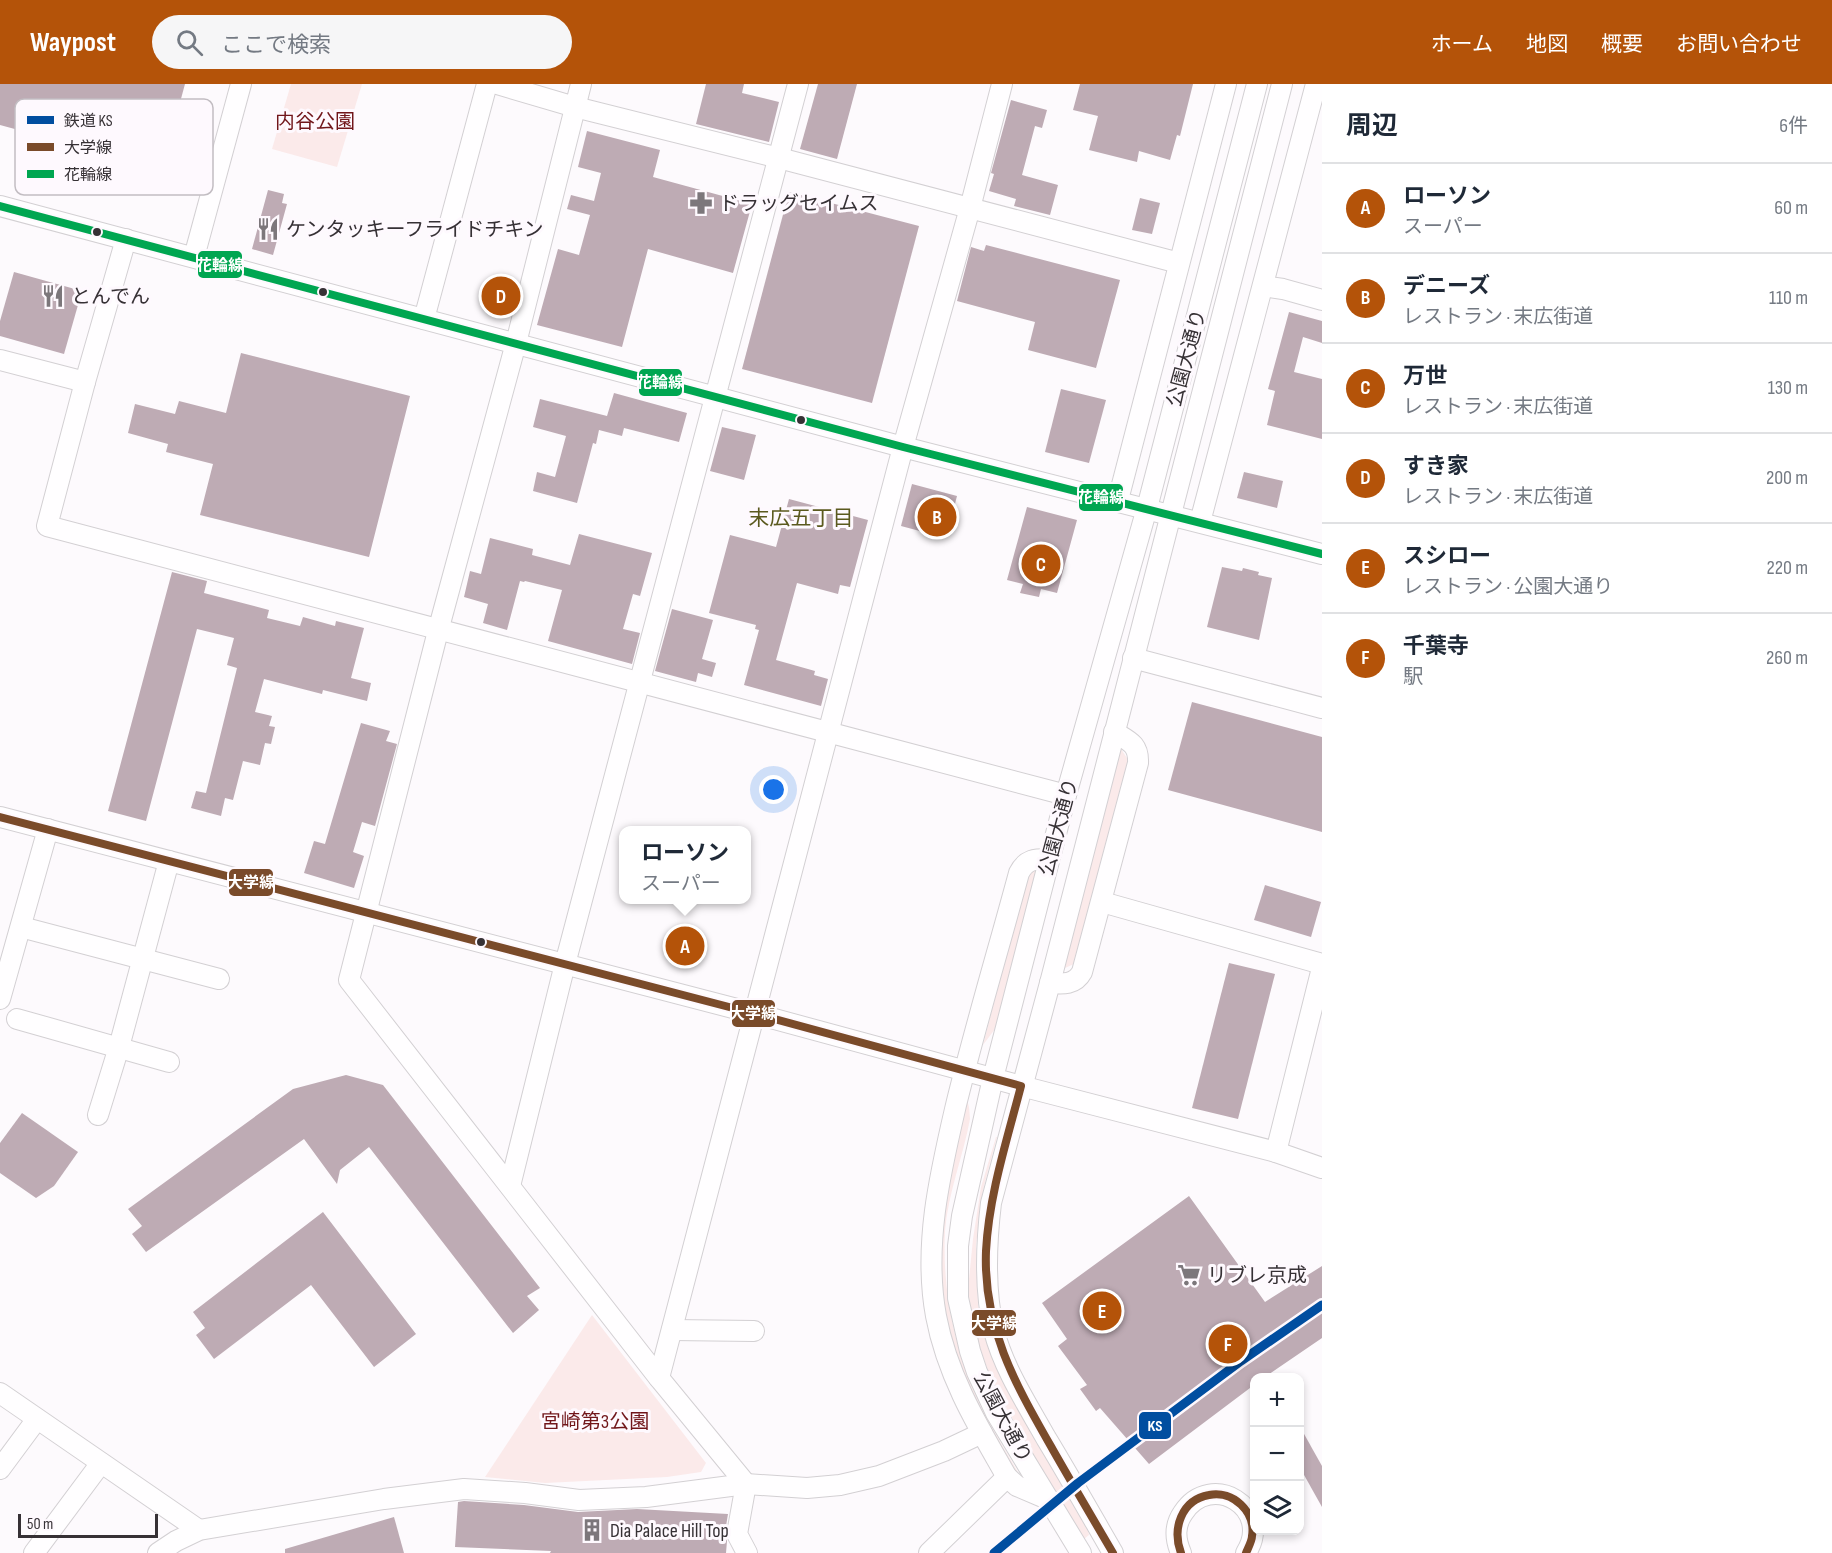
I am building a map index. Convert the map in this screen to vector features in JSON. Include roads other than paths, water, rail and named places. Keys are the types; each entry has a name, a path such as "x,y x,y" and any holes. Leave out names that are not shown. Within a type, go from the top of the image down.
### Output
{"street":[{"path":"213,187 241,84"},
{"path":"424,319 487,84"},
{"path":"497,84 575,107 1179,263"},
{"path":"581,84 516,343 438,631 349,980 659,1378 746,1484 738,1534 747,1553"},
{"path":"510,1186 565,964 798,84"},
{"path":"659,1378 903,447 1002,84"},
{"path":"1118,500 1226,84"},
{"name":"公園大通り","path":"1082,1553 1011,1438 984,1388 970,1351 958,1298 958,1246 962,1216 993,1078 1049,859 1147,508 1257,84"},
{"name":"公園大通り","path":"1113,1553 1030,1410 1006,1363 994,1331 989,1298 986,1253 988,1228 991,1203 1021,1086 1050,982 1282,84"},
{"path":"1200,522 1316,84"},
{"path":"194,257 211,195"},
{"path":"0,206 903,447 1118,500 1322,554"},
{"path":"126,240 47,526 1066,795"},
{"path":"1263,286 1322,300"},
{"path":"0,360 85,382"},
{"path":"1133,658 1322,708"},
{"path":"1050,982 1067,984 1080,977 1138,763 1136,748 1131,742 1114,732"},
{"path":"0,817 1276,1152 1322,1168"},
{"path":"0,999 48,829"},
{"path":"1049,859 1033,859 1027,862 1019,873 964,1071 939,1179 931,1256 936,1315 946,1356 956,1383 1006,1477 1017,1486 1050,1500"},
{"path":"98,1115 170,861"},
{"path":"1102,902 1322,967 1276,1152"},
{"path":"21,927 219,979"},
{"path":"16,1019 169,1062"},
{"path":"672,1330 754,1331"},
{"path":"0,1393 199,1530"},
{"path":"0,1469 37,1419"},
{"path":"158,1553 199,1530 384,1499 464,1489 525,1493 579,1500 646,1497 746,1484 807,1488 840,1485 879,1476 944,1451 982,1433"},
{"path":"34,1553 101,1463"},
{"path":"929,1553 1006,1477"},
{"path":"1181,1553 1176,1541 1176,1528 1180,1518 1187,1506 1198,1497 1212,1493 1236,1500 1247,1510 1253,1520 1253,1534 1246,1553"}],"rail line":[{"name":"KS","path":"994,1553 1078,1483 1241,1361 1322,1305"}],"place":[{"name":"ドラッグセイムス","path":"701,203"},
{"name":"ケンタッキーフライドチキン","path":"268,229"},
{"name":"とんでん","path":"53,296"},
{"name":"すき家","path":"501,296"},
{"name":"デニーズ","path":"937,517"},
{"name":"万世","path":"1041,564"},
{"name":"ローソン","path":"685,946"},
{"name":"リブレ京成","path":"1189,1275"},
{"name":"スシロー","path":"1102,1311"},
{"name":"千葉寺","path":"1228,1344"},
{"name":"Dia Palace Hill Top","path":"592,1530"}],"district":[{"name":"末広五丁目","path":"801,518"}],"park label":[{"name":"内谷公園","path":"315,121"},
{"name":"宮崎第3公園","path":"595,1421"}]}
